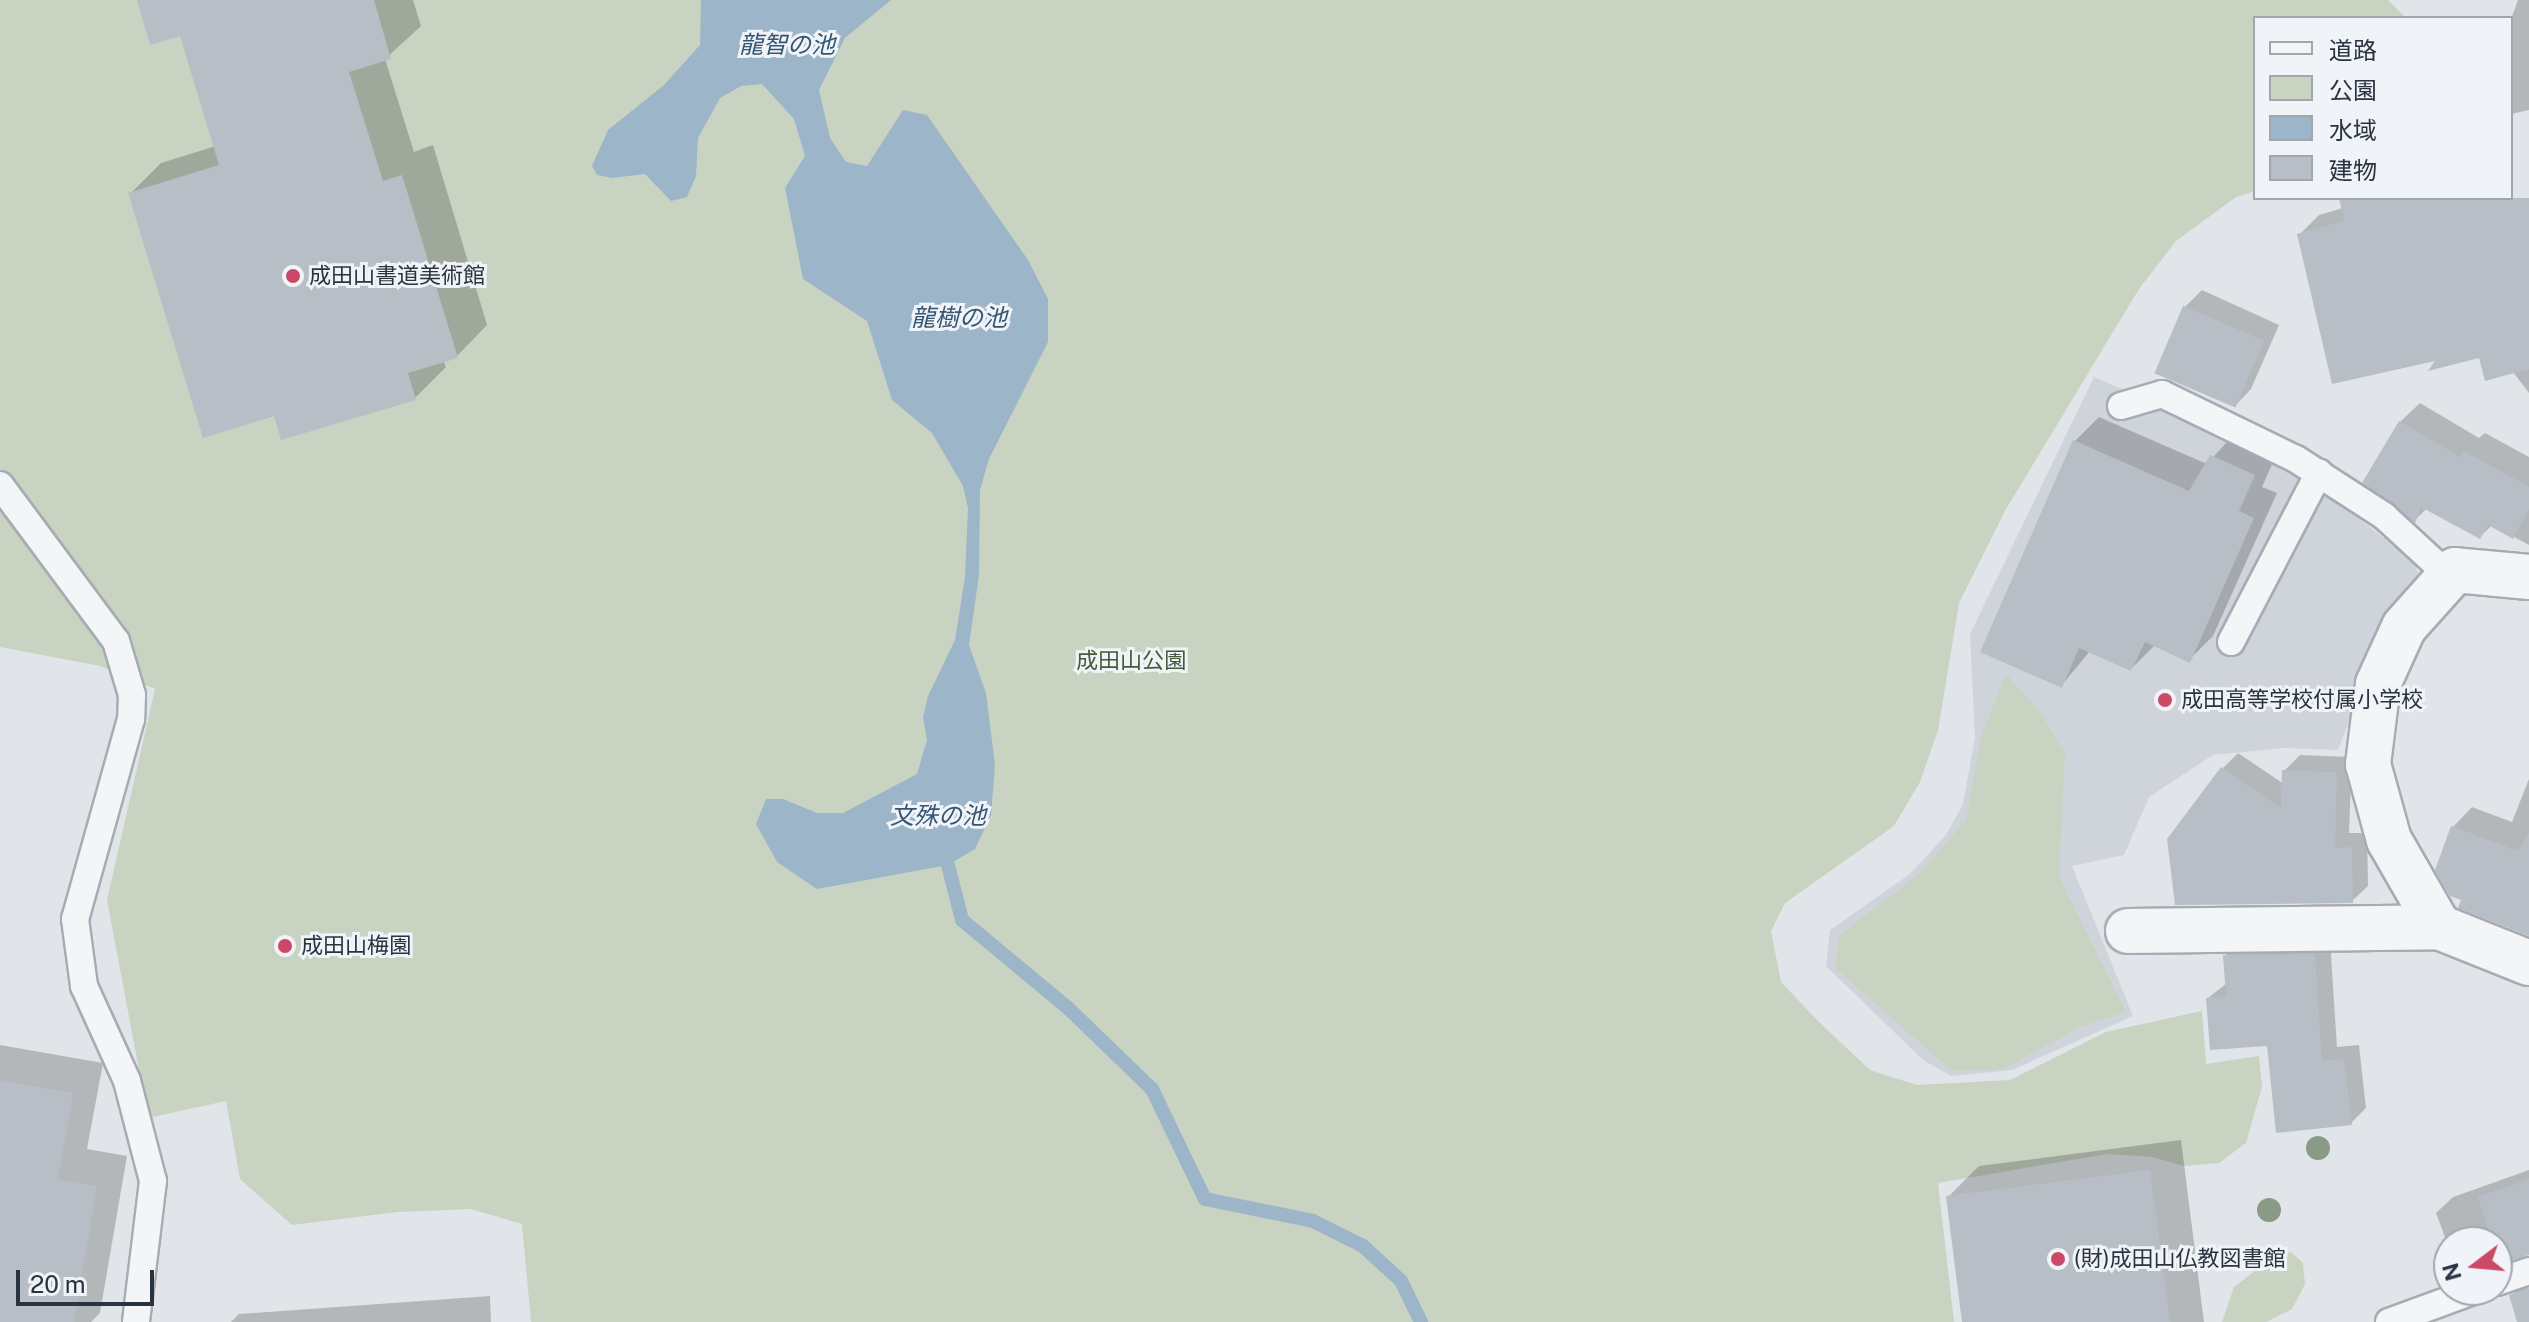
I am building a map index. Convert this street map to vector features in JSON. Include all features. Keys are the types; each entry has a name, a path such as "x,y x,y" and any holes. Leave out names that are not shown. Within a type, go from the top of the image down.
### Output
{"street":[{"path":"2439,927 2389,840 2368,764 2378,684 2404,627 2455,570 2529,577"},
{"path":"2128,931 2439,927 2529,963"}],"lane":[{"path":"2121,406 2162,394 2319,473 2384,516 2435,563 2455,570"},
{"path":"2231,642 2319,473"},
{"path":"0,485 108,629 128,669 131,719 75,919 84,986 127,1081 153,1181 136,1322"},
{"path":"2389,1322 2433,1306"}],"shaded area":[{"name":"成田高等学校付属小学校","path":"2094,377 2183,415 2318,487 2411,559 2423,581 2379,643 2338,750 2284,748 2213,755 2149,797 2124,855 2072,866 2133,1016 2012,1070 1951,1076 1923,1060 1826,966 1830,930 1910,874 1946,835 1963,804 1975,738 1970,634"}],"green space":[{"name":"成田山公園","path":"0,0 2388,0 2404,16 2253,16 2253,192 2236,197 2176,241 2139,289 2006,509 1959,603 1938,730 1920,782 1894,826 1785,903 1771,931 1781,982 1870,1070 1917,1085 2010,1080 2106,1032 2202,1011 2206,1064 2259,1056 2262,1087 2246,1143 2219,1163 2184,1166 2152,1157 2107,1154 1938,1183 1954,1322 531,1322 522,1224 471,1209 398,1212 292,1225 240,1179 226,1101 148,1118 107,900 155,689 100,666 0,647"},
{"path":"2006,674 2038,709 2065,754 2059,877 2126,1012 2078,1028 2003,1069 1952,1071 1835,968 1840,935 1920,873 1966,820 1981,737"},
{"path":"2291,1252 2303,1263 2305,1284 2292,1309 2266,1322 2222,1322 2234,1287 2276,1255"}],"water":[{"path":"701,0 891,0 845,38 819,90 830,138 846,162 867,166 903,110 927,115 1028,260 1048,299 1048,342 989,459 980,490 979,575 969,645 986,693 995,765 991,815 975,849 948,865 817,889 777,862 756,824 766,799 783,799 817,813 843,813 917,774 927,740 923,717 928,696 955,640 965,577 968,508 963,486 932,433 892,400 867,321 803,279 785,188 805,156 794,119 762,84 741,86 720,98 698,138 696,176 687,197 671,201 645,174 612,178 597,175 592,166 608,130 664,85 700,45"}],"building":[{"name":"成田山書道美術館","path":"137,0 374,0 391,59 349,72 383,181 402,175 458,358 408,373 416,400 281,440 274,416 203,438 128,193 219,165 180,36 150,45"},
{"path":"2529,198 2529,369 2485,381 2479,358 2428,371 2435,361 2332,384 2297,234 2344,221 2339,200"},
{"path":"2183,306 2264,340 2235,408 2154,373"},
{"path":"2399,421 2460,457 2464,451 2529,487 2529,509 2513,539 2488,525 2480,539 2421,507 2415,523 2362,483"},
{"path":"2073,440 2189,491 2210,455 2255,475 2239,511 2254,518 2190,663 2145,642 2131,671 2079,648 2062,688 1980,652"},
{"path":"2221,767 2281,808 2282,770 2337,772 2335,848 2352,847 2353,903 2175,905 2167,839"},
{"path":"2451,826 2518,851 2529,833 2529,936 2458,908 2461,900 2450,896 2435,870"},
{"path":"2315,954 2322,1061 2344,1059 2352,1125 2276,1133 2267,1046 2210,1050 2206,998 2226,996 2223,955"},
{"path":"0,1080 73,1093 58,1179 97,1186 74,1322 0,1322"},
{"name":"(財)成田山仏教図書館","path":"2150,1170 2170,1322 1962,1322 1946,1196"},
{"path":"2529,1179 2529,1255 2513,1260 2513,1226 2487,1226 2478,1197"},
{"path":"2529,1288 2529,1322 2517,1322 2512,1306 2513,1294"}],"waterway":[{"path":"948,865 962,920 1068,1008 1152,1089 1205,1199 1313,1221 1363,1246 1401,1281 1421,1322"}],"place":[{"name":"成田山書道美術館","path":"293,276"},
{"name":"成田高等学校付属小学校","path":"2165,700"},
{"name":"成田山梅園","path":"285,946"},
{"name":"(財)成田山仏教図書館","path":"2058,1259"}],"water label":[{"name":"龍智の池","path":"787,45"},
{"name":"龍樹の池","path":"959,318"},
{"name":"文殊の池","path":"938,816"}]}
